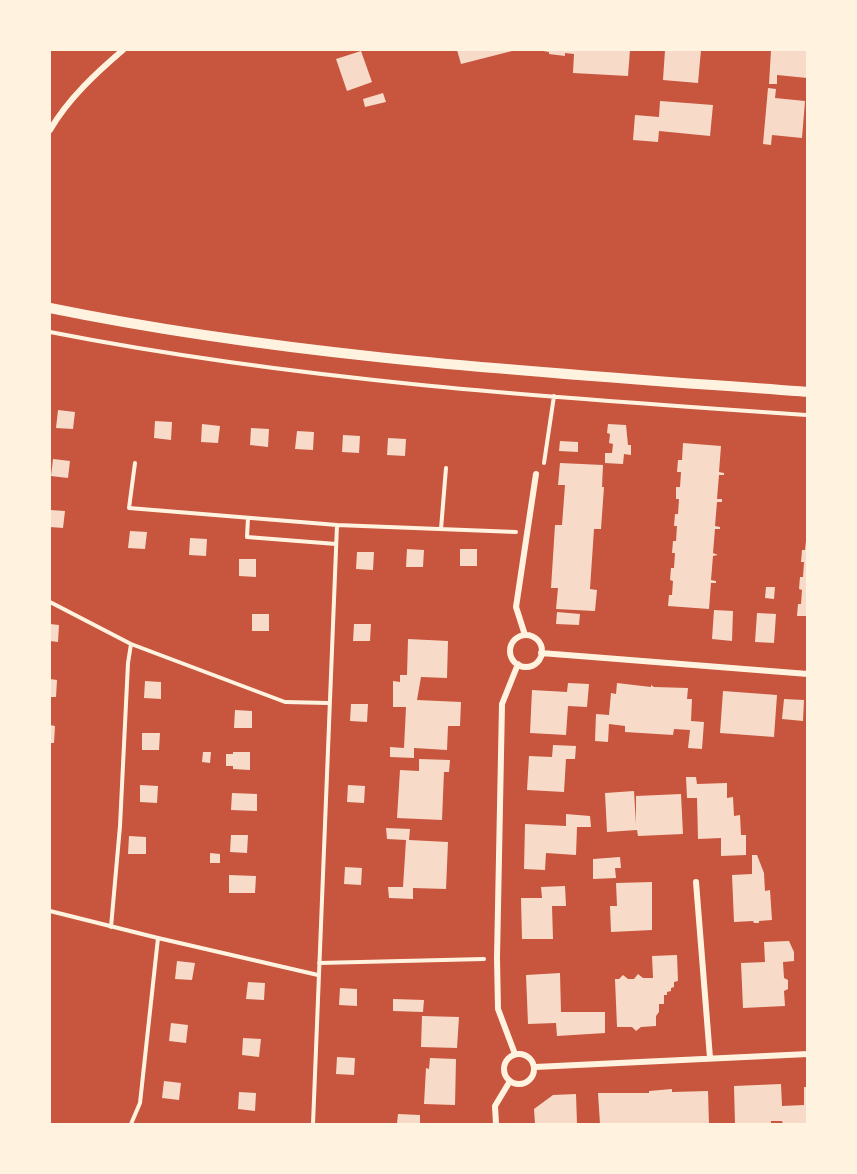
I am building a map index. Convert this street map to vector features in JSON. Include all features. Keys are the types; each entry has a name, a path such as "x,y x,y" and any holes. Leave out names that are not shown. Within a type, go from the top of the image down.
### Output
{"street":[{"path":"50,130 59,115 81,90 123,50"},
{"path":"50,308 297,349 807,392"},
{"path":"525,635 516,608 536,474"},
{"path":"525,635 537,640 541,653 540,658 533,664 524,666 518,664 510,653 511,645 518,637 525,635"},
{"path":"541,653 807,674"},
{"path":"515,1054 498,1009 497,958 502,704 518,664"},
{"path":"696,882 710,1058"},
{"path":"515,1054 527,1055 535,1067 532,1077 526,1083 517,1084 510,1081 504,1072 508,1058 515,1054"},
{"path":"535,1067 559,1068 807,1054"},
{"path":"496,1125 495,1106 510,1081"}],"path":[{"path":"536,474 543,469 554,396"},
{"path":"135,463 129,508 336,525 527,532"},
{"path":"441,529 446,468"},
{"path":"248,518 246,537 336,544"},
{"path":"313,1125 336,525"},
{"path":"50,602 131,644 285,702 328,703"},
{"path":"111,927 120,826 128,663 131,644"},
{"path":"50,911 318,975"},
{"path":"131,1125 140,1103 158,938"},
{"path":"319,963 497,958"}],"building":[{"path":"457,50 516,50 461,64"},
{"path":"543,50 630,50 628,76 573,73 574,54 565,53 565,56 549,54"},
{"path":"665,50 701,50 698,83 663,80"},
{"path":"771,50 807,50 807,78 777,75 777,84 769,84"},
{"path":"361,51 372,82 347,91 336,59"},
{"path":"768,88 776,89 775,98 805,101 802,138 772,135 771,145 763,144"},
{"path":"383,93 386,102 365,107 363,99"},
{"path":"660,101 713,105 710,136 659,131 658,142 633,140 635,115 659,117"},
{"path":"58,410 75,412 73,429 56,428"},
{"path":"155,421 172,422 171,440 154,438"},
{"path":"202,424 220,426 218,443 201,442"},
{"path":"608,424 626,425 631,455 624,454 623,464 605,463 605,453 612,453 613,444 609,443"},
{"path":"251,428 269,429 268,447 250,445"},
{"path":"297,431 314,432 313,450 295,449"},
{"path":"343,435 360,436 359,453 342,452"},
{"path":"388,438 406,439 405,456 387,455"},
{"path":"560,441 578,442 578,452 559,451"},
{"path":"683,443 721,446 719,472 724,475 719,475 717,499 722,499 722,502 717,502 715,526 720,529 715,529 713,553 718,555 713,556 711,580 716,583 711,583 709,609 668,606 669,595 672,595 673,581 670,580 671,568 674,568 675,553 672,553 673,541 676,541 675,514 678,514 679,499 676,499 676,487 680,487 681,472 677,472 678,460 682,460"},
{"path":"53,459 70,461 68,478 51,476"},
{"path":"560,463 603,465 601,529 594,529 590,589 597,590 595,611 556,609 558,588 551,588 555,525 562,525 565,485 558,485"},
{"path":"50,510 65,511 63,528 50,527"},
{"path":"130,531 147,532 145,549 128,548"},
{"path":"190,538 207,539 206,556 189,555"},
{"path":"806,541 807,616 797,616 798,604 801,604 802,590 799,589 800,577 803,577 802,550 805,550"},
{"path":"407,549 424,550 423,567 406,567"},
{"path":"460,549 477,549 477,566 460,566"},
{"path":"357,552 374,552 373,570 356,569"},
{"path":"239,559 256,559 256,577 239,576"},
{"path":"766,587 775,587 774,599 765,598"},
{"path":"714,610 733,611 732,641 712,639"},
{"path":"557,612 580,614 579,625 556,624"},
{"path":"757,613 776,614 774,643 755,642"},
{"path":"252,614 269,614 269,631 252,631"},
{"path":"50,624 59,625 58,642 50,641"},
{"path":"354,624 371,624 370,641 353,641"},
{"path":"408,639 448,641 447,678 421,677 417,700 461,702 460,726 448,726 447,750 414,748 414,758 390,757 390,747 404,748 406,707 393,707 393,681 400,682 400,675 407,675"},
{"path":"50,679 57,680 56,697 50,697"},
{"path":"145,681 161,682 161,699 144,698"},
{"path":"568,683 589,684 587,707 568,706 566,735 530,733 532,690 567,692"},
{"path":"617,683 688,688 687,699 692,699 691,721 704,722 702,749 688,748 690,730 674,729 673,735 625,732 625,726 609,724 608,742 595,741 596,714 609,715 611,693 616,694"},
{"path":"723,691 777,695 774,737 720,733"},
{"path":"784,699 804,700 803,721 782,719"},
{"path":"351,704 368,704 367,722 350,721"},
{"path":"235,710 252,711 252,728 234,728"},
{"path":"50,725 55,726 54,743 50,743"},
{"path":"142,733 160,733 159,750 142,750"},
{"path":"553,745 576,746 575,759 566,759 564,792 527,790 529,756 552,757"},
{"path":"203,752 211,752 210,763 202,762"},
{"path":"233,752 250,752 250,770 233,769 233,766 226,766 226,754 233,754"},
{"path":"419,759 450,760 449,772 444,772 442,820 397,818 400,770 419,771"},
{"path":"686,777 696,777 697,784 727,783 727,798 733,797 734,816 740,815 741,835 746,835 746,855 721,856 721,838 698,839 697,798 687,798"},
{"path":"140,785 158,786 157,803 140,802"},
{"path":"348,785 365,786 364,803 347,802"},
{"path":"634,791 636,824 636,796 681,794 683,834 638,836 637,830 607,832 605,793"},
{"path":"232,793 257,794 257,811 231,810"},
{"path":"566,814 590,816 591,827 577,827 576,855 546,853 545,870 524,869 525,824 566,826"},
{"path":"386,828 410,829 409,840 448,842 446,889 413,888 413,899 389,898 388,887 403,887 406,840 387,839"},
{"path":"231,835 248,835 247,853 230,852"},
{"path":"129,836 146,837 146,854 128,854"},
{"path":"210,853 220,854 220,863 210,863"},
{"path":"752,855 757,855 764,873 765,891 770,890 772,920 759,921 759,923 734,922 732,875 752,874"},
{"path":"620,857 621,868 615,868 616,878 593,879 593,859"},
{"path":"345,867 362,868 361,885 344,884"},
{"path":"229,875 256,876 255,893 229,893"},
{"path":"652,882 652,930 611,932 610,906 617,906 616,883"},
{"path":"565,886 566,906 552,906 553,939 522,939 521,898 542,898 541,887"},
{"path":"789,941 794,952 794,961 783,962 784,978 788,980 788,989 784,991 785,1006 743,1008 741,963 765,962 764,942"},
{"path":"677,955 678,981 674,982 674,987 667,992 667,995 664,995 664,1004 659,1004 656,1026 641,1027 636,1031 632,1027 617,1027 615,979 623,975 628,979 634,979 638,974 643,978 653,978 652,956"},
{"path":"177,961 195,963 192,980 175,979"},
{"path":"560,973 561,1012 605,1012 605,1033 557,1036 556,1023 528,1024 526,975"},
{"path":"248,982 265,983 264,1000 246,999"},
{"path":"340,988 357,989 357,1006 339,1005"},
{"path":"393,999 424,1000 423,1012 393,1011"},
{"path":"422,1016 459,1017 457,1048 421,1047"},
{"path":"171,1023 188,1025 186,1043 169,1041"},
{"path":"243,1038 261,1039 259,1057 242,1055"},
{"path":"337,1057 355,1058 354,1075 336,1074"},
{"path":"430,1058 456,1059 455,1105 424,1104 426,1068 429,1069"},
{"path":"164,1081 181,1083 179,1100 162,1098"},
{"path":"781,1084 782,1106 804,1105 804,1087 807,1087 807,1124 783,1124 782,1121 771,1121 771,1124 735,1124 734,1086"},
{"path":"672,1089 672,1092 708,1091 709,1124 600,1124 598,1093 649,1093 649,1091"},
{"path":"239,1092 256,1093 255,1111 238,1109"},
{"path":"576,1094 577,1124 535,1124 534,1109 553,1095"},
{"path":"398,1114 420,1115 420,1124 397,1124"}]}
